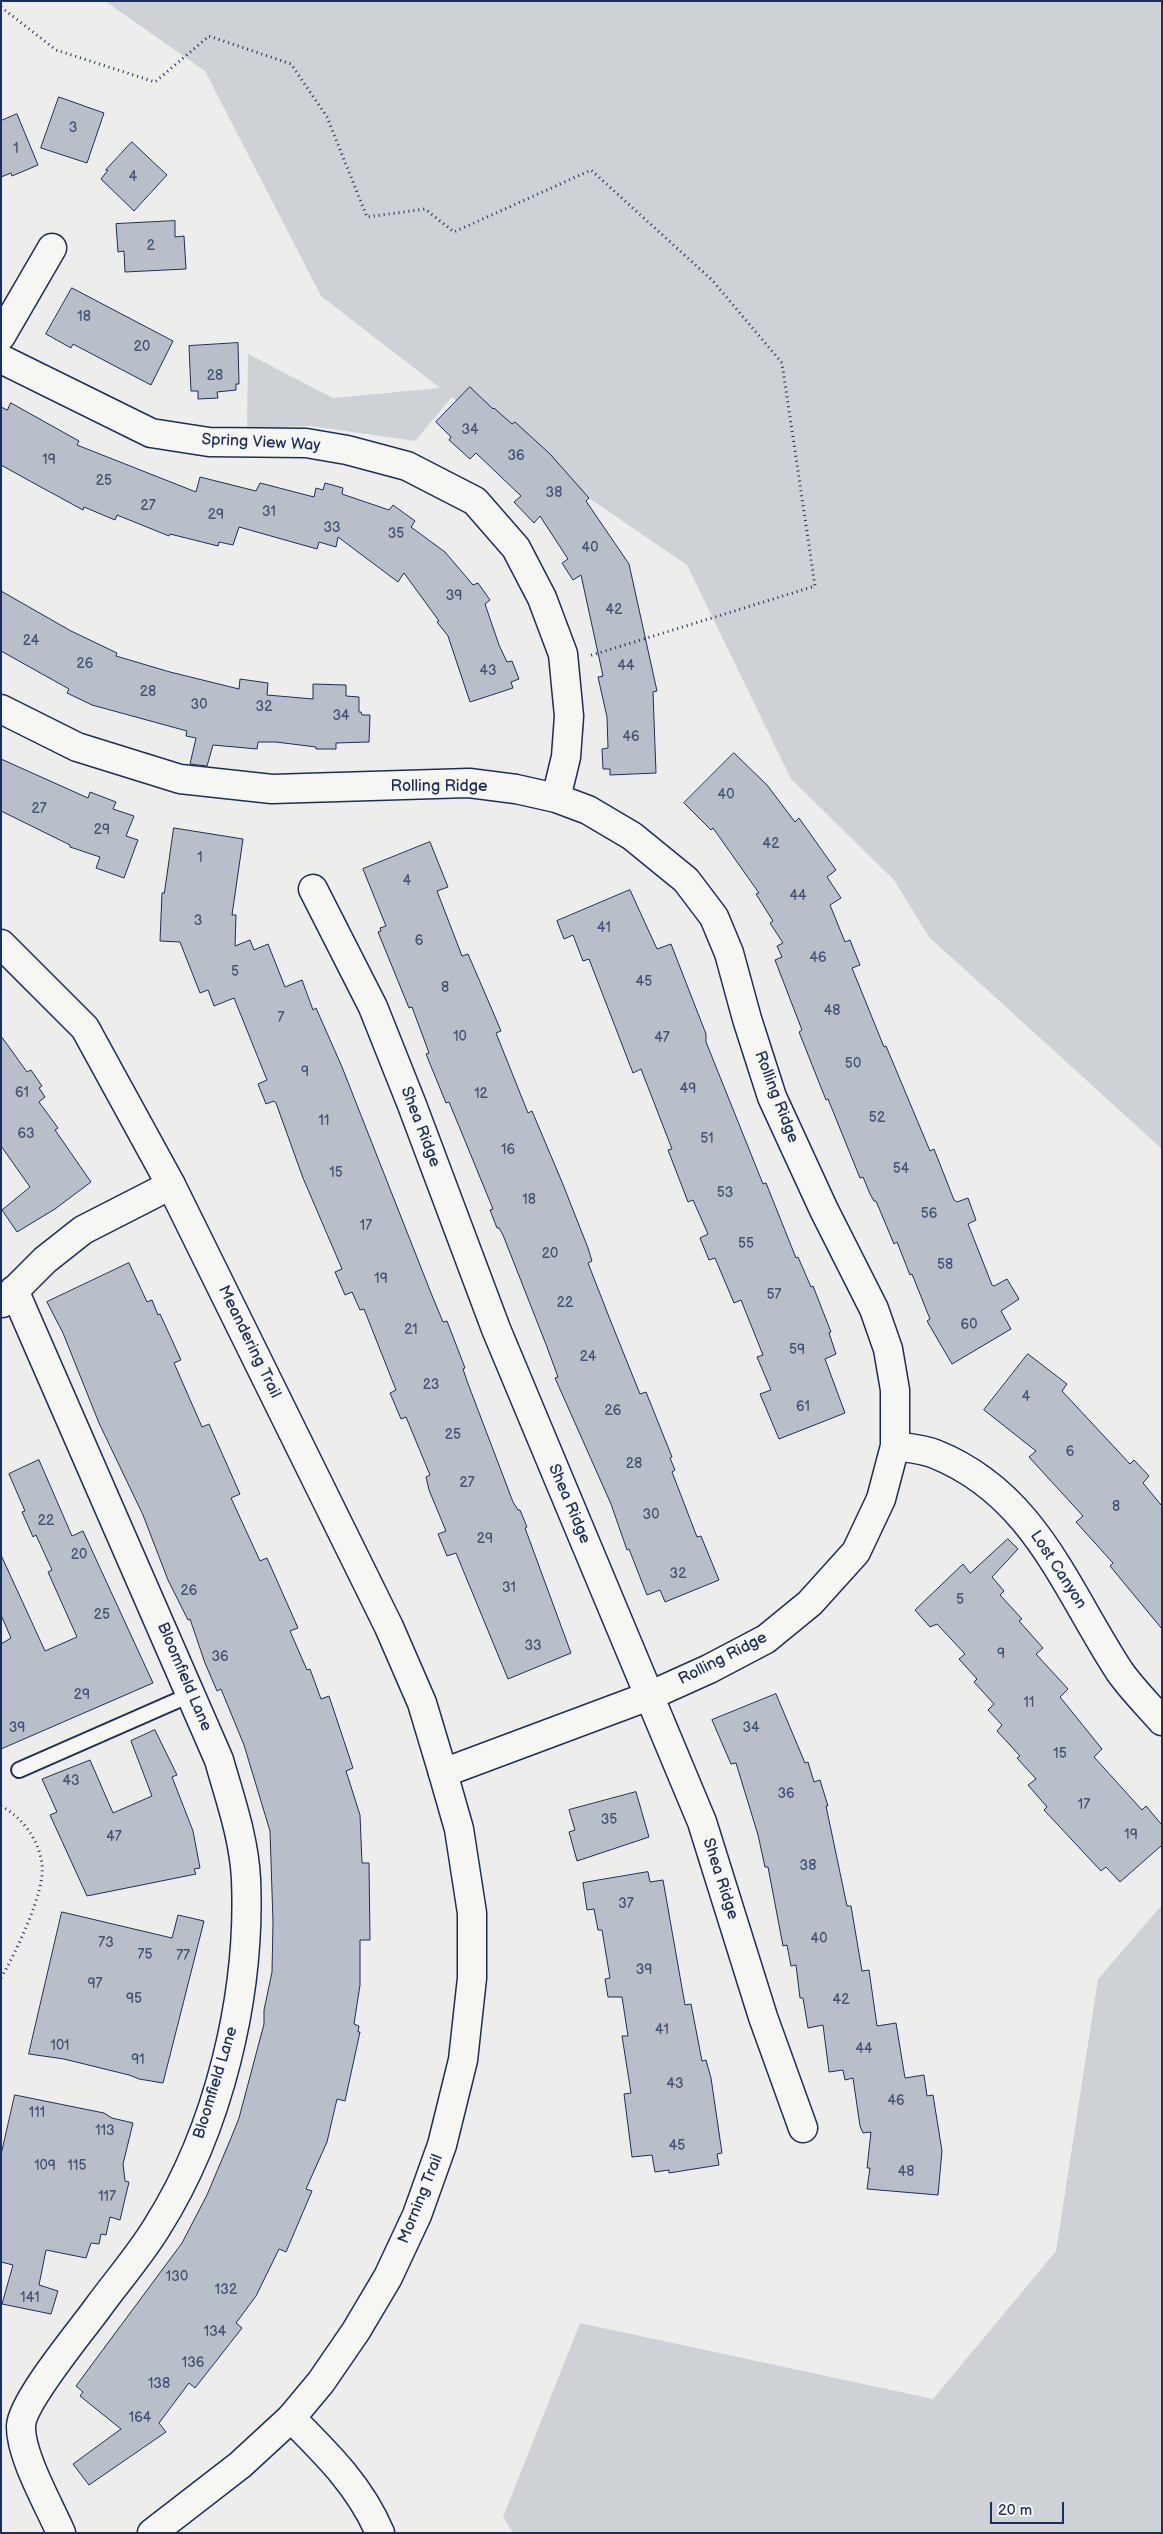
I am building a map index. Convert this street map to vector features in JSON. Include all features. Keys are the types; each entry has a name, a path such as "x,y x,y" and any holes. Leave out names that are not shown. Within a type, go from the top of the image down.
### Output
{"street":[{"path":"1,336 52,248"},
{"name":"Spring View Way","path":"1,359 151,433 209,442 306,443 347,450 407,466 475,502 516,548 542,598 563,654 569,716 566,757 556,798"},
{"name":"Rolling Ridge","path":"1,709 76,747 180,779 272,789 469,783 516,789 556,798 588,810 632,836 686,880 714,918 729,953 747,1019 772,1096 824,1210 874,1309 888,1349 895,1390 895,1446 881,1499 856,1552 810,1602 766,1639 709,1669 649,1696 444,1773"},
{"name":"Shea Ridge","path":"313,889 373,1007 496,1329 702,1822 762,2018 803,2128"},
{"name":"Meandering Trail","path":"1,944 85,1028 171,1185 389,1627 422,1703 444,1773"},
{"path":"8,1296 45,1260 83,1230 171,1185"},
{"name":"Bloomfield Lane","path":"8,1296 192,1694 222,1768 239,1830 246,1879 244,1952 233,2036 191,2163 157,2227 40,2386 21,2424 24,2450 61,2533"},
{"name":"Lost Canyon","path":"895,1446 935,1454 985,1480 1026,1521 1052,1555 1121,1673 1162,1721"},
{"name":"Morning Trail","path":"152,2533 240,2466 291,2418 321,2382 356,2331 388,2277 417,2216 442,2145 463,2060 472,1978 472,1913 459,1829 444,1773"},
{"path":"291,2418 341,2468 371,2512 380,2533"}],"lane":[{"path":"18,1770 192,1694"}],"path":[{"path":"1,7 56,50 155,82 210,36 291,64 327,117 367,217 425,209 454,232 591,170 712,280 782,363 814,586 589,656"},
{"path":"1,1806 24,1825 38,1845 43,1865 41,1885 16,1953 1,1978"}],"shaded area":[{"path":"105,1 1162,1 1162,1149 929,937 894,880 791,779 687,565 539,464 452,397 415,441 311,426 247,428 248,354 333,398 440,388 321,296 205,71"},
{"path":"1162,1905 1162,2533 513,2533 503,2517 580,2323 933,2399 1056,2251 1098,1979"}],"building":[{"path":"59,97 104,113 87,163 41,148"},
{"path":"17,114 38,165 12,176 11,173 1,177 1,121"},
{"path":"132,142 167,175 134,211 101,179 108,170 106,170"},
{"path":"175,221 175,237 184,236 186,269 125,272 124,251 118,252 116,224"},
{"path":"72,288 173,341 151,385 73,344 71,348 46,334"},
{"path":"238,343 239,384 236,384 236,390 217,392 218,398 198,399 198,391 191,391 189,346"},
{"path":"470,387 493,409 512,424 515,422 550,454 589,498 586,501 629,564 657,691 653,692 656,773 610,775 610,769 603,769 602,749 608,748 607,717 598,677 603,676 581,575 573,580 562,563 568,559 540,516 534,523 514,502 521,496 476,453 470,459 449,440 451,437 436,422"},
{"path":"11,403 79,441 77,445 196,492 200,477 256,491 260,483 314,497 316,488 323,490 325,483 343,488 342,494 389,510 393,505 415,521 411,527 445,552 473,585 478,583 490,600 485,604 499,645 507,662 512,661 519,679 511,682 513,688 470,702 448,636 404,573 398,582 338,537 336,547 319,542 317,549 239,527 233,545 219,542 218,546 170,534 169,536 117,515 115,520 84,507 83,510 1,465 1,407 7,410"},
{"path":"1,591 71,631 117,653 116,656 170,672 239,689 240,679 268,683 267,695 313,699 313,684 346,685 346,696 359,697 359,712 362,715 370,715 369,742 336,743 336,749 316,749 316,747 276,742 258,742 257,749 213,745 207,766 190,764 196,738 186,736 187,731 92,705 67,693 69,689 1,651"},
{"path":"734,753 767,785 795,822 799,818 836,870 827,877 841,898 830,905 845,942 850,940 860,965 852,968 884,1047 886,1046 930,1151 934,1149 954,1200 957,1202 968,1198 976,1220 968,1224 992,1285 994,1286 1007,1279 1019,1299 1001,1311 1011,1329 952,1364 927,1321 930,1319 912,1274 910,1275 897,1242 894,1244 876,1201 874,1201 870,1194 863,1177 860,1178 828,1099 826,1100 799,1032 802,1030 775,960 782,957 777,946 783,943 770,923 773,921 756,894 759,893 713,828 711,830 684,803"},
{"path":"1,759 88,798 90,792 116,802 113,809 134,816 126,836 138,840 124,878 96,868 100,857 70,847 70,845 1,811"},
{"path":"174,828 243,839 232,915 236,915 235,946 250,940 254,950 268,944 285,987 302,980 313,1010 316,1008 342,1067 443,1322 447,1321 465,1368 463,1369 467,1381 513,1502 518,1510 520,1510 527,1527 525,1528 571,1653 508,1679 456,1553 447,1556 438,1534 446,1531 429,1490 426,1477 430,1475 406,1417 401,1419 390,1393 396,1390 364,1309 360,1310 352,1292 345,1295 335,1272 342,1269 303,1178 276,1103 274,1101 266,1104 258,1084 267,1080 234,998 214,1006 208,990 200,993 180,942 160,941 162,893 164,893"},
{"path":"430,842 448,887 437,891 462,956 468,954 501,1031 496,1033 528,1113 532,1111 562,1182 588,1248 592,1261 588,1263 611,1322 640,1394 646,1392 672,1457 670,1458 675,1470 672,1472 697,1537 701,1536 719,1580 665,1602 660,1590 647,1595 629,1549 627,1550 611,1504 555,1378 558,1377 547,1347 503,1235 499,1228 497,1228 490,1210 493,1209 449,1102 446,1103 426,1054 429,1053 412,1007 409,1008 378,932 381,931 380,928 386,926 363,869"},
{"path":"630,890 657,949 671,944 706,1034 706,1042 763,1184 766,1183 796,1258 798,1257 811,1287 813,1286 831,1332 829,1333 836,1354 825,1359 845,1413 779,1439 760,1394 771,1390 757,1357 763,1355 741,1300 734,1303 715,1258 709,1260 700,1238 708,1234 693,1200 688,1202 668,1150 672,1149 641,1069 633,1073 589,959 583,961 573,935 564,939 557,921"},
{"path":"1,1036 27,1072 31,1070 42,1086 39,1088 45,1097 39,1102 58,1128 55,1130 91,1182 55,1209 17,1232 2,1210 30,1187 1,1146"},
{"path":"129,1263 147,1302 152,1300 158,1315 160,1314 181,1360 174,1363 202,1427 209,1424 240,1494 231,1498 260,1561 267,1558 298,1628 290,1631 307,1670 310,1669 321,1699 329,1696 353,1768 346,1771 360,1815 362,1863 369,1863 370,1940 360,1940 360,1985 354,2024 359,2026 358,2032 360,2032 345,2101 337,2099 327,2142 306,2189 312,2191 286,2252 279,2249 256,2296 236,2323 242,2328 195,2388 189,2383 159,2423 166,2432 89,2485 73,2464 121,2429 80,2396 83,2392 76,2386 182,2243 207,2195 239,2118 264,2024 264,2010 272,1972 273,1922 270,1831 244,1745 221,1689 217,1691 190,1619 188,1620 168,1580 143,1515 99,1423 63,1333 47,1302"},
{"path":"1028,1354 1067,1384 1062,1391 1130,1464 1134,1460 1149,1476 1143,1483 1162,1506 1162,1629 1110,1566 1113,1563 1076,1522 1083,1516 1029,1457 1036,1451 984,1410"},
{"path":"39,1460 72,1536 83,1531 153,1683 1,1749 1,1644 11,1638 1,1615 1,1555 45,1651 77,1637 48,1572 52,1570 36,1535 33,1537 22,1512 25,1511 9,1474"},
{"path":"1008,1539 1018,1549 992,1577 1004,1591 1000,1595 1022,1619 1019,1621 1043,1648 1036,1654 1068,1689 1060,1697 1102,1749 1094,1757 1142,1810 1146,1806 1162,1825 1162,1845 1120,1882 1106,1867 1101,1871 1044,1810 1047,1807 1028,1785 1036,1779 1017,1758 1020,1756 997,1731 1002,1725 988,1710 994,1704 974,1682 977,1679 959,1659 965,1654 937,1624 930,1627 915,1610 963,1564 970,1573"},
{"path":"776,1694 805,1763 808,1762 814,1782 820,1780 828,1806 826,1806 847,1906 851,1906 862,1971 869,1970 877,2026 896,2023 905,2078 924,2075 927,2096 933,2095 942,2151 938,2195 867,2189 870,2168 867,2168 871,2132 863,2133 860,2126 853,2078 845,2080 843,2070 829,2072 823,2025 808,2028 803,1998 800,1998 796,1965 791,1966 787,1945 783,1946 768,1867 765,1867 758,1835 736,1763 731,1764 712,1720"},
{"path":"155,1730 177,1775 172,1777 193,1831 200,1868 194,1869 196,1874 87,1896 50,1815 57,1812 42,1779 90,1760 113,1813 152,1796 131,1741"},
{"path":"636,1792 649,1837 577,1861 569,1832 575,1830 569,1810"},
{"path":"648,1872 650,1882 663,1880 685,2005 691,2004 702,2061 706,2060 711,2078 722,2153 717,2154 719,2165 669,2173 669,2170 655,2172 652,2155 632,2157 624,2094 631,2093 622,2036 628,2036 622,1997 608,1997 605,1979 610,1978 602,1930 598,1930 594,1909 587,1910 583,1883"},
{"path":"62,1912 172,1938 178,1915 204,1921 163,2083 139,2079 64,2059 29,2054"},
{"path":"15,2095 104,2113 112,2118 133,2123 123,2164 125,2181 129,2182 120,2220 110,2217 106,2235 101,2234 99,2244 91,2243 86,2258 46,2250 39,2285 58,2291 51,2314 2,2304 13,2265 1,2262 1,2155"}]}
